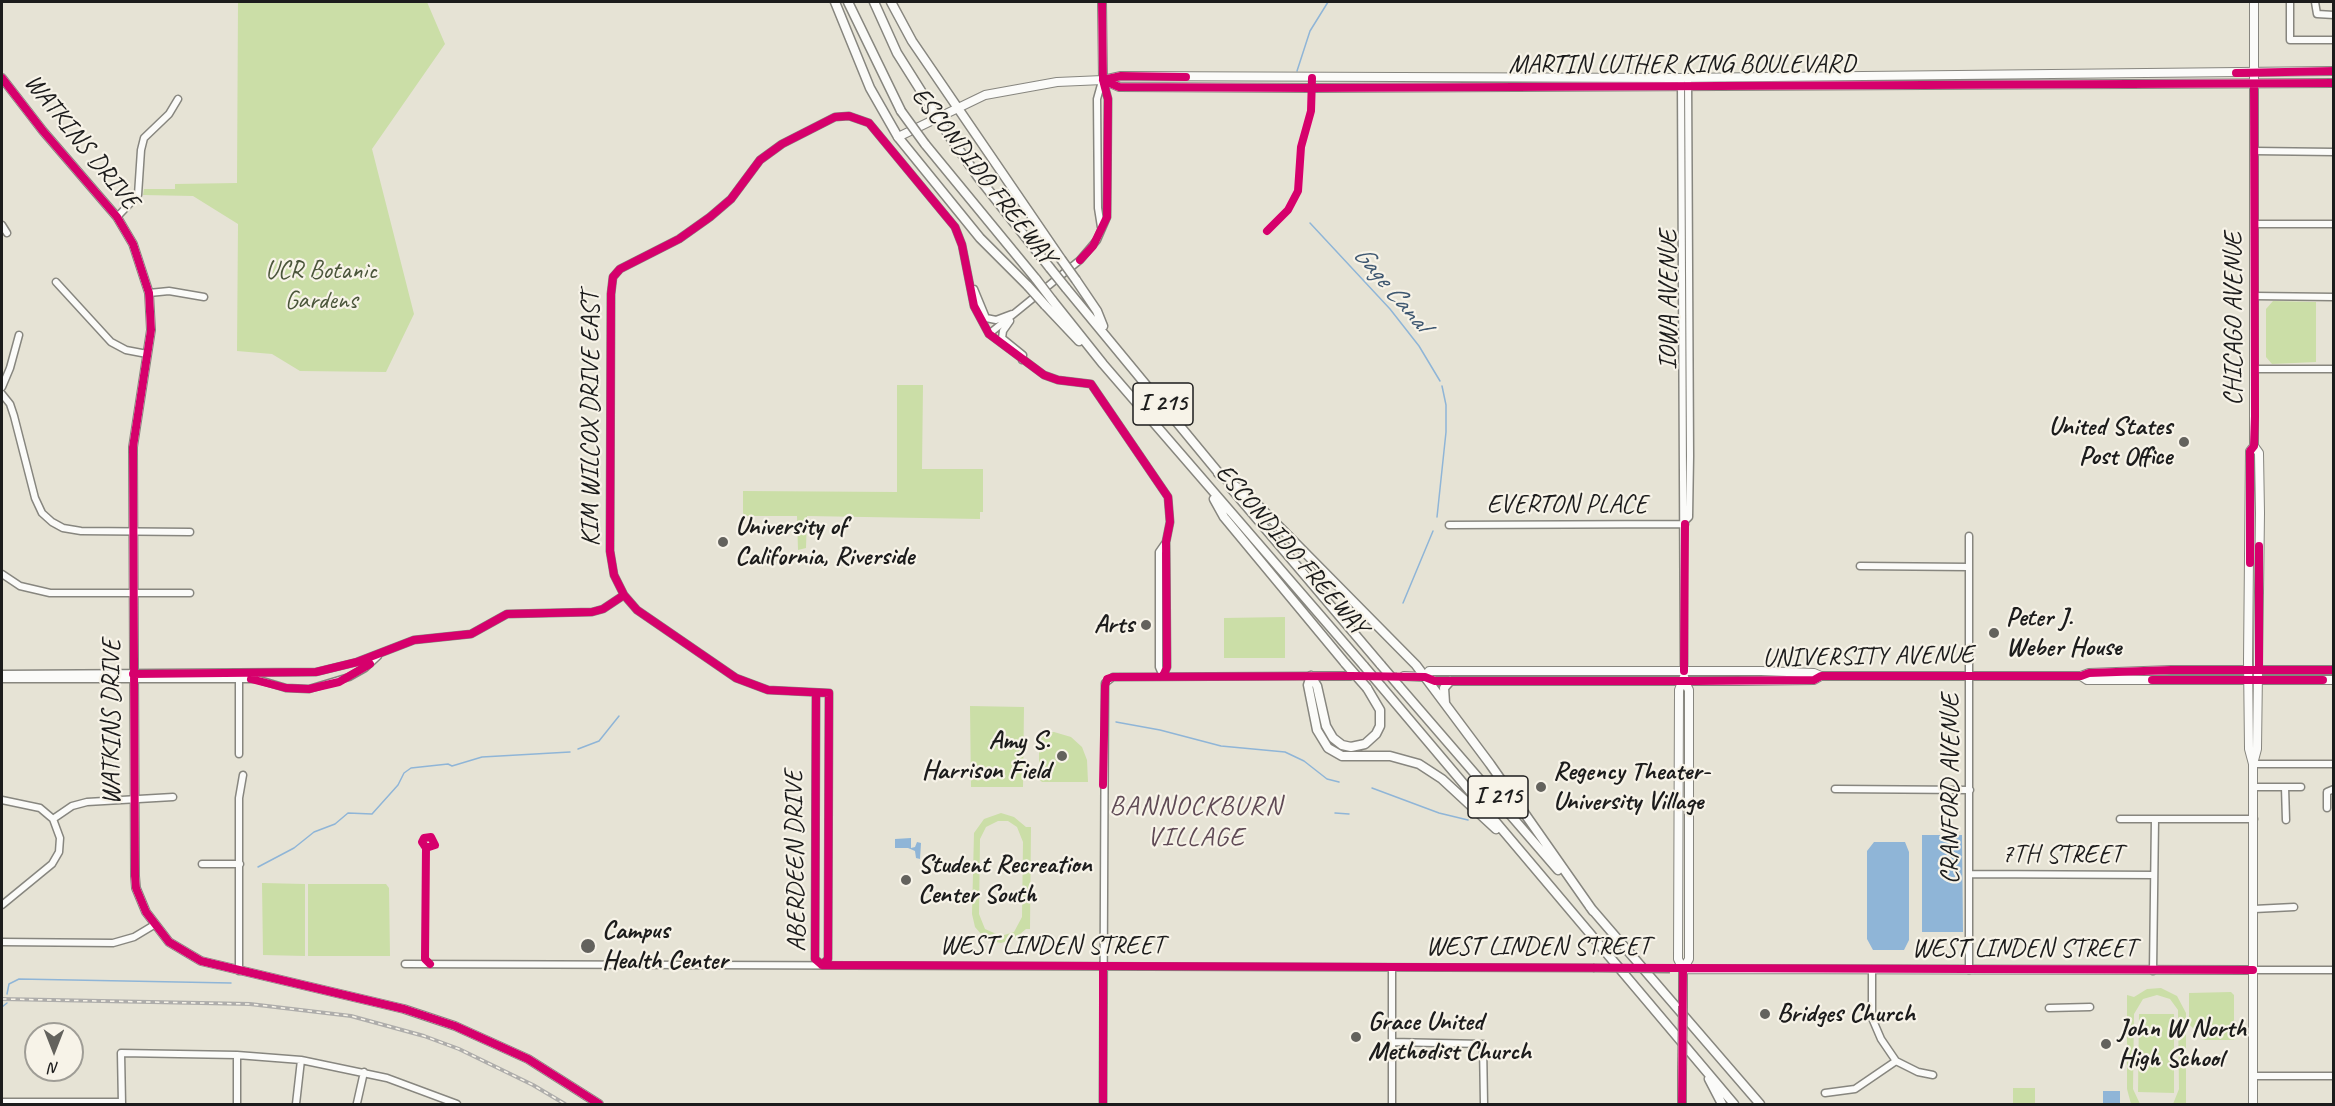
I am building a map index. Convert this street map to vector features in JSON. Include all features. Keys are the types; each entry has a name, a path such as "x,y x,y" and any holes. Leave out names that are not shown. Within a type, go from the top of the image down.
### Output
{"highway":[{"path":"835,2 870,88 898,137 980,238 1028,286 1049,302"},
{"name":"ESCONDIDO FREEWAY","path":"848,2 901,111 1036,279 1049,302 1364,666 1734,1104"},
{"name":"ESCONDIDO FREEWAY","path":"874,2 897,53 948,134 978,177 1066,288 1107,335 1218,473 1381,665 1493,791 1760,1104"},
{"path":"891,2 912,41 1097,311 1107,335"},
{"path":"1218,473 1251,498 1401,648 1445,704 1593,911"},
{"path":"1205,483 1224,517 1366,688 1380,710 1380,726 1371,740 1351,747 1342,745 1329,733 1317,686 1311,676"},
{"path":"1311,676 1308,685 1317,730 1328,748 1342,756 1390,756 1426,767 1522,852"},
{"path":"1445,704 1444,688 1450,681"},
{"path":"1721,1060 1767,1104"},
{"path":"1705,1070 1722,1104"}],"main road":[{"path":"1102,2 1103,80"},
{"name":"CHICAGO AVENUE","path":"2253,1104 2254,787 2253,764 2249,749 2249,670 2250,461 2251,450 2254,446 2255,369 2254,2"},
{"name":"MARTIN LUTHER KING BOULEVARD","path":"898,137 958,106 1005,90 1057,82 1103,80 1121,76 1685,78 2334,71"},
{"name":"WATKINS DRIVE","path":"2,78 43,131 117,217 134,244 149,293 151,319 134,432 133,798 136,888 154,925 169,942 189,956 212,965 404,1009 455,1026 528,1059 599,1104"},
{"name":"MARTIN LUTHER KING BOULEVARD","path":"1103,80 1119,87 1685,88 2334,83"},
{"name":"CHICAGO AVENUE","path":"2253,764 2257,749 2259,670 2259,453 2254,446"},
{"name":"UNIVERSITY AVENUE","path":"1425,677 1429,671 1789,672 1814,673 1821,676 2081,676 2089,673 2140,671 2334,670"},
{"name":"IOWA AVENUE","path":"1682,1104 1683,969 1678,959 1678,690 1684,681 1684,671"},
{"path":"2103,680 2136,676 2140,671"},
{"path":"1759,680 1764,676 1789,672"},
{"path":"1311,676 1352,676"},
{"name":"UNIVERSITY AVENUE","path":"1404,676 1425,677 1435,681 1814,680 1821,676"},
{"name":"UNIVERSITY AVENUE","path":"2081,676 2087,680 2249,682 2334,680"},
{"name":"WEST LINDEN STREET","path":"1683,969 2253,970"}],"street":[{"path":"2290,2 2290,40 2334,40"},
{"path":"2315,2 2317,14 2334,15"},
{"name":"IOWA AVENUE","path":"1684,671 1685,523 1682,517 1682,470 1685,78"},
{"path":"1101,226 1098,208 1097,99 1103,80"},
{"path":"989,334 1089,252 1107,217 1108,99 1103,80"},
{"path":"117,217 138,195 144,138 172,110 178,99"},
{"name":"KIM WILCOX DRIVE EAST","path":"624,595 614,575 610,550 611,301 613,277 620,269 679,239 710,218 731,199 752,169 772,150 835,117 849,116 862,120 874,128 955,227 962,245 969,280"},
{"path":"2254,152 2334,152"},
{"path":"2255,224 2334,224"},
{"path":"2,225 7,233"},
{"path":"969,280 986,318 996,320 1016,313"},
{"path":"969,280 977,314 989,334 1022,360 1054,379 1086,382 1096,390 1168,497 1170,522 1166,542 1167,667 1163,676"},
{"path":"56,282 111,342 126,350 147,354"},
{"path":"149,293 173,291 204,297"},
{"path":"2254,296 2334,297"},
{"path":"1016,313 1004,328 1002,336 1023,355 1022,360"},
{"path":"2,387 19,335"},
{"path":"2255,369 2334,369"},
{"path":"2,394 12,410 35,498 46,517 57,525 71,530 190,532"},
{"name":"EVERTON PLACE","path":"1449,525 1685,523"},
{"name":"CRANFORD AVENUE","path":"1969,536 1970,970"},
{"path":"1860,566 1969,567"},
{"path":"2,574 20,586 37,591 190,593"},
{"path":"2,679 239,676 316,672 378,655 414,640 471,634 507,614 592,612 603,609 624,595 642,614 736,678 768,690 816,693"},
{"path":"239,676 263,680 292,689 321,687 357,673 378,655"},
{"path":"2,674 133,677"},
{"path":"239,676 239,754"},
{"path":"1103,1104 1103,750 1107,679 1163,676 1311,676"},
{"name":"ABERDEEN DRIVE","path":"816,693 829,693 828,959 822,965 815,959 816,693"},
{"path":"2253,764 2334,764"},
{"path":"239,971 239,798 243,775"},
{"path":"2254,787 2301,787"},
{"path":"2285,787 2286,820"},
{"path":"1835,789 1970,790"},
{"path":"2327,808 2327,792 2334,789"},
{"path":"53,819 79,804 133,798 172,797"},
{"path":"2,800 36,806 53,819 60,838 56,858 47,869 2,905"},
{"name":"7TH STREET","path":"2120,819 2254,819"},
{"path":"2153,971 2155,819"},
{"path":"202,864 240,864"},
{"name":"7TH STREET","path":"1970,874 2154,875"},
{"path":"2254,909 2294,907"},
{"path":"2,942 113,943 134,937 154,925"},
{"name":"WEST LINDEN STREET","path":"405,964 1683,969"},
{"path":"1392,968 1392,1104"},
{"path":"1872,970 1874,1024 1881,1039 1896,1060 1918,1072 1933,1075"},
{"name":"WEST LINDEN STREET","path":"2253,970 2334,970"},
{"path":"2049,1008 2090,1007"},
{"path":"1392,1042 1483,1044 1484,1104"},
{"path":"3,1103 122,1103 121,1053 237,1055 301,1060 364,1072 457,1104"},
{"path":"237,1055 237,1104"},
{"path":"296,1104 301,1060"},
{"path":"1825,1093 1855,1089 1896,1060"},
{"path":"357,1103 364,1072"},
{"path":"2253,1076 2334,1076"}],"green space":[{"name":"UCR Botanic Gardens","path":"238,2 427,2 445,44 372,149 414,314 386,372 300,371 272,354 237,351 238,224 193,196 143,195 144,189 175,189 175,184 237,183"},
{"path":"2273,301 2316,302 2316,362 2272,364 2266,357 2266,309"},
{"path":"897,385 923,385 922,469 983,469 983,512 980,512 980,519 807,516 806,548 798,550 797,516 743,516 743,491 897,492"},
{"path":"1285,617 1285,658 1224,658 1224,618"},
{"path":"970,706 1024,707 1023,787 971,787"},
{"name":"Amy S. Harrison Field","path":"1054,732 1071,737 1082,747 1087,760 1088,782 1042,782 1039,779 1039,733"},
{"path":"1001,813 1014,817 1026,827 1031,827 1030,929 1026,929 1014,939 1001,943 992,941 981,934 975,927 972,914 974,833 984,819","holes":["998,821 1008,821 1017,827 1023,842 1022,917 1014,932 1001,936 985,929 979,914 980,839 986,827"]},
{"path":"262,883 305,884 305,956 263,955"},
{"path":"308,884 386,884 389,888 390,956 308,956"},
{"path":"2161,988 2177,996 2186,1013 2186,1104 2173,1104 2179,1089 2178,1010 2170,999 2157,995 2143,999 2134,1014 2133,1089 2140,1104 2131,1104 2127,1089 2127,995 2134,997 2147,989"},
{"path":"2231,992 2234,995 2234,1040 2204,1040 2189,1024 2189,993"},
{"path":"2139,1014 2174,1014 2174,1093 2138,1092"},
{"path":"2013,1088 2035,1088 2035,1104 2013,1104"}],"water":[{"path":"1922,835 1962,835 1963,932 1922,932"},
{"path":"911,838 911,848 915,847 917,842 921,843 920,859 916,858 915,851 908,848 895,848 895,839"},
{"path":"1874,842 1905,842 1909,852 1909,940 1904,950 1873,950 1867,939 1867,851"},
{"path":"2103,1091 2120,1091 2120,1104 2103,1104"}],"waterway":[{"name":"Gage Canal","path":"1297,71 1310,31 1328,2"},
{"name":"Gage Canal","path":"1310,223 1390,309 1419,346 1440,381"},
{"name":"Gage Canal","path":"1437,517 1446,432 1446,405 1442,386"},
{"name":"Gage Canal","path":"1403,603 1433,531"},
{"path":"578,749 599,741 619,716"},
{"path":"1116,722 1160,730 1221,746 1285,752 1304,761 1327,779 1339,782"},
{"path":"258,867 294,848 314,832 335,824 348,813 372,814 398,785 404,773 411,768 448,764 452,766 482,757 570,752"},
{"path":"1372,788 1439,813 1468,820"},
{"path":"1335,813 1349,814"},
{"path":"7,994 9,984 19,979 231,983"},
{"path":"2,1007 7,1003"}],"tunnel":[{"path":"1353,676 1404,676"}],"railway":[{"path":"2,999 250,1004 351,1016 424,1036 459,1049 533,1085 565,1104"}],"cycle path":[{"path":"1080,260 1093,246 1107,217 1108,99 1103,80 1102,2"},
{"path":"2236,73 2334,71"},
{"path":"1103,80 1121,76 1186,77"},
{"path":"2,78 43,131 117,217 133,244 149,293 151,330 133,447 135,876 136,888 146,912 169,942 201,961 404,1009 455,1026 528,1059 599,1104"},
{"path":"1267,231 1288,210 1298,191 1301,147 1311,111 1312,78"},
{"path":"1103,80 1119,87 1311,88 2334,83"},
{"path":"2250,563 2250,451 2254,446 2255,416 2254,84"},
{"path":"822,965 828,959 829,693 768,690 736,678 637,610 624,595 614,575 610,551 611,294 613,277 620,269 679,239 710,217 731,199 760,160 782,144 835,117 849,116 869,123 955,227 962,245 974,306 989,334 1044,375 1058,380 1091,384 1168,497 1170,522 1166,542 1167,667 1163,676"},
{"path":"1684,671 1685,524"},
{"path":"2259,546 2259,670"},
{"path":"133,674 316,672 357,662 414,640 471,634 507,614 592,612 603,609 624,595"},
{"path":"251,679 286,688 309,689 339,682 370,664"},
{"path":"1103,785 1105,686 1107,679 1113,677 1351,676 1425,677 1435,681 1696,681 1814,680 1821,676 2081,676 2089,673 2171,670 2334,670"},
{"path":"2152,680 2323,680"},
{"path":"816,693 815,959 822,965"},
{"path":"426,848 435,845 431,837 424,838 422,842 426,848 425,959 430,964"},
{"path":"822,965 2253,970"},
{"path":"1103,967 1103,1104"},
{"path":"1682,1104 1683,969"}],"place":[{"name":"United States Post Office","path":"2184,442"},
{"name":"University of California, Riverside","path":"723,542"},
{"name":"Arts","path":"1146,625"},
{"name":"Peter J. Weber House","path":"1994,633"},
{"name":"Amy S. Harrison Field","path":"1062,756"},
{"name":"Regency Theater- University Village","path":"1541,787"},
{"name":"Student Recreation Center South","path":"906,880"},
{"name":"Campus Health Center","path":"588,946"},
{"name":"Bridges Church","path":"1765,1014"},
{"name":"Grace United Methodist Church","path":"1356,1037"},
{"name":"John W North High School","path":"2106,1044"}],"district":[{"name":"BANNOCKBURN VILLAGE","path":"1196,822"}]}
